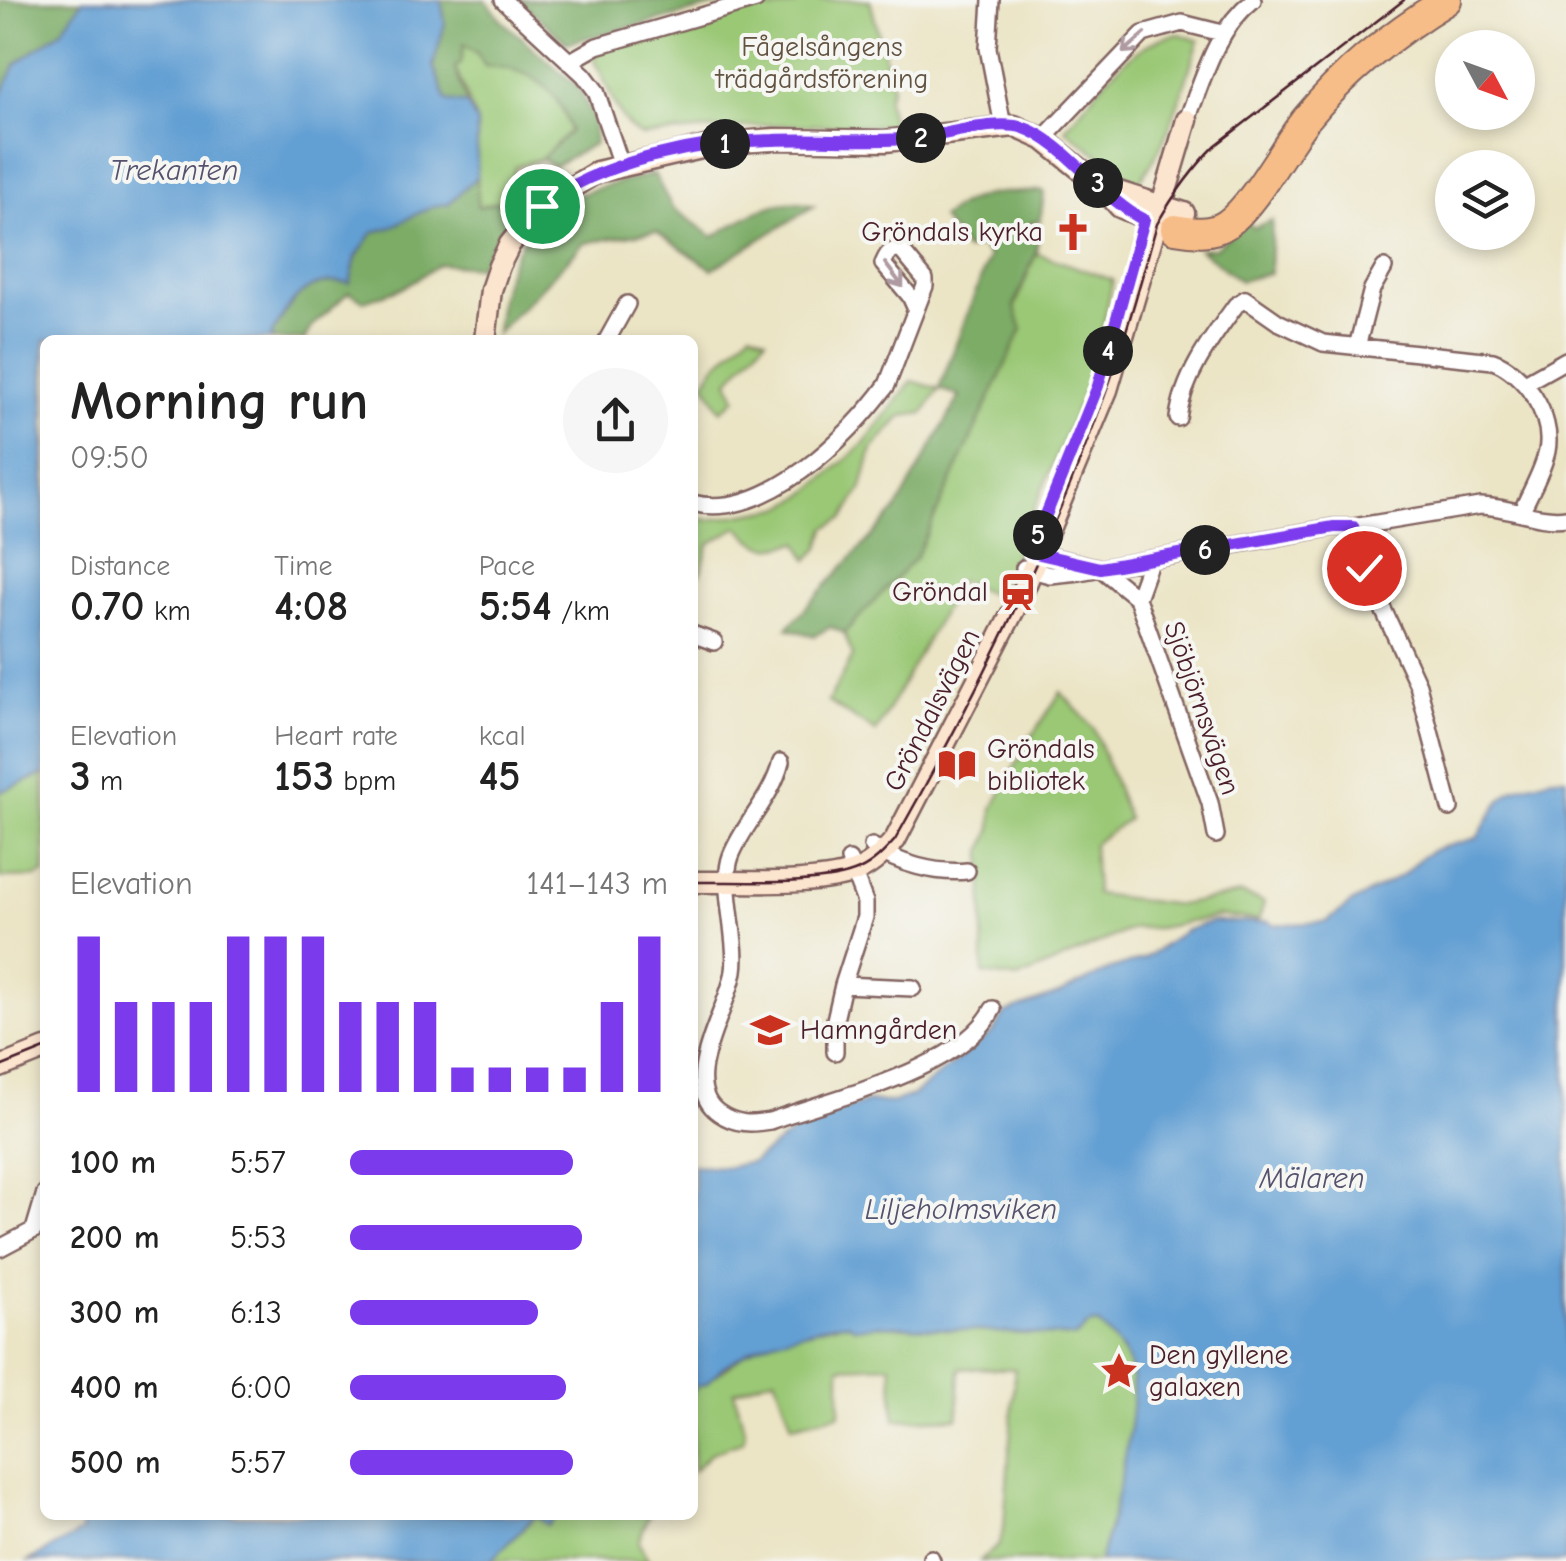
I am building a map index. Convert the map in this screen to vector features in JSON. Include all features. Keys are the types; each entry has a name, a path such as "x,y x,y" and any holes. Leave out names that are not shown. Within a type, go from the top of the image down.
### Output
{"highway":[{"path":"1161,216 1202,216 1223,208 1335,70 1429,0"},
{"path":"1161,216 1207,232 1224,226 1238,215 1329,92 1358,63 1447,0"}],"street":[{"path":"502,0 596,92 620,166"},
{"path":"568,62 597,46 756,0"},
{"path":"990,0 988,48 1004,126"},
{"name":"Gröndalsvägen","path":"698,878 816,879 852,866 878,850 909,814 980,681 1107,390 1187,120 1222,34 1254,0"},
{"path":"1042,139 1124,51 1150,30 1182,24 1222,34"},
{"path":"487,335 494,278 510,244 522,226 562,191 597,172 752,140 885,140 1004,126 1024,128 1101,186 1120,207 1161,216"},
{"path":"1356,347 1372,289 1384,268"},
{"path":"1178,418 1180,399 1196,366 1236,305 1245,299 1295,332 1323,343 1493,361 1516,372 1525,383 1545,423 1548,438 1547,454 1522,511"},
{"path":"610,335 626,304"},
{"path":"698,503 720,504 759,494 808,468 830,450 886,385 915,307"},
{"path":"1525,383 1566,360"},
{"path":"1031,561 1050,575 1480,506 1543,518 1566,518"},
{"path":"1353,527 1364,568 1418,684 1450,808"},
{"name":"Sjöbjörnsvägen","path":"1136,598 1151,559"},
{"name":"Sjöbjörnsvägen","path":"1100,568 1136,598 1210,804 1216,835"},
{"path":"698,636 714,642"},
{"path":"781,762 776,783 730,859 734,970 704,1066 702,1094 716,1111 750,1124 898,1078 944,1057 987,1021 993,1009"},
{"path":"878,850 946,873 967,872"},
{"path":"835,1052 835,1020 865,917 865,902 852,866"},
{"path":"843,985 913,988"},
{"path":"0,1067 40,1051"},
{"path":"0,1076 40,1062"},
{"path":"0,1248 39,1232"}],"green space":[{"path":"0,0 83,0 62,31 16,64 0,97"},
{"path":"441,0 486,0 503,22 579,88 593,119 595,143 554,166 541,159 570,131 558,102 528,75 485,66 476,52 464,44 461,64 455,67 467,104 447,102 433,66 445,23"},
{"path":"519,0 741,0 567,43"},
{"name":"Fågelsångens trädgårdsförening","path":"768,0 772,10 796,5 797,0 870,0 892,86 887,99 892,126 766,125 641,136 632,130 593,60 600,49"},
{"path":"1180,34 1199,41 1166,135 1136,184 1065,129 1130,57 1162,38"},
{"path":"463,44 476,52 485,66 515,71 540,83 558,103 570,131 541,159 515,167 510,199 477,207 477,123 455,67"},
{"path":"654,174 672,207 713,237 773,206 814,206 712,269 656,231 584,243 496,334 507,273 537,223 572,198"},
{"path":"477,177 478,207 510,199 511,214 478,267 440,264 402,288 364,301 349,292 307,335 272,335 302,293 321,284 350,282 356,257 373,232 433,206 448,204"},
{"path":"1044,192 1040,221 1031,222 1030,236 1038,237 1036,253 1014,306 1022,329 916,557 844,633 831,627 814,636 787,628 896,510 960,396 939,389 989,257 980,246 966,250 941,218 961,204 984,196"},
{"path":"1272,220 1270,273 1240,281 1199,249 1215,248 1246,221 1254,228"},
{"path":"1036,253 1113,280 1095,365 997,597 960,580 876,732 828,702 853,656 844,633 916,557"},
{"path":"751,331 766,338 729,380 736,398 721,411 705,382 715,366"},
{"path":"912,381 939,389 924,413 902,416 872,449 862,488 844,518 826,528 820,547 808,560 798,542 765,546 738,527 709,544 698,573 698,518 708,520 781,508 805,495 864,444"},
{"path":"1061,692 1094,729 1128,819 1093,844 1096,894 1178,905 1241,894 1264,902 1259,920 1220,916 1159,928 1133,928 1018,979 983,974 983,851 992,828 993,808 1028,742"},
{"path":"40,776 40,875 0,878 0,792"},
{"path":"847,1323 856,1328 880,1325 1076,1337 1088,1325 1098,1323 1124,1355 1133,1384 1124,1463 1099,1561 980,1561 999,1545 1004,1528 1015,1369 960,1368 958,1418 895,1420 891,1365 840,1367 840,1414 792,1425 775,1377 734,1391 745,1432 743,1441 711,1453 698,1466 698,1385 749,1351 800,1333"},
{"path":"531,1520 542,1520 547,1525 552,1520 647,1520 638,1542 649,1561 491,1561"}],"water":[{"name":"Trekanten","path":"83,0 441,0 445,23 433,66 447,101 467,104 477,123 477,177 448,204 433,206 373,232 356,257 350,283 321,284 302,293 272,335 40,335 40,776 0,792 0,97 16,64 61,31"},
{"name":"Mälaren","path":"1566,777 1566,1561 1099,1561 1124,1463 1133,1384 1124,1355 1097,1323 1088,1325 1076,1337 833,1324 756,1347 698,1386 698,1165 728,1167 752,1162 810,1120 868,1102 894,1102 912,1096 993,1032 1005,1013 1144,959 1184,931 1210,922 1326,922 1404,874 1436,849 1477,838 1506,796 1519,787"},
{"path":"78,1520 531,1520 491,1561 29,1561 83,1531"}],"tram line":[{"path":"698,882 801,881 843,875 869,864 895,840 983,676 1061,507 1113,371 1163,213 1216,145 1404,0"},
{"path":"0,1067 40,1051"}],"place":[{"name":"Gröndals kyrka","path":"1073,232"},
{"name":"Gröndal","path":"1018,592"},
{"name":"Gröndals bibliotek","path":"957,765"},
{"name":"Hamngården","path":"770,1030"},
{"name":"Den gyllene galaxen","path":"1119,1371"}],"route":[{"path":"542,206 597,172 719,144 752,140 885,140 1004,126 1024,128 1101,186 1120,207 1144,220 1098,386 1031,552 1100,568 1334,527 1353,527 1364,568"}],"water label":[{"name":"Liljeholmsviken","path":"961,1209"}]}
